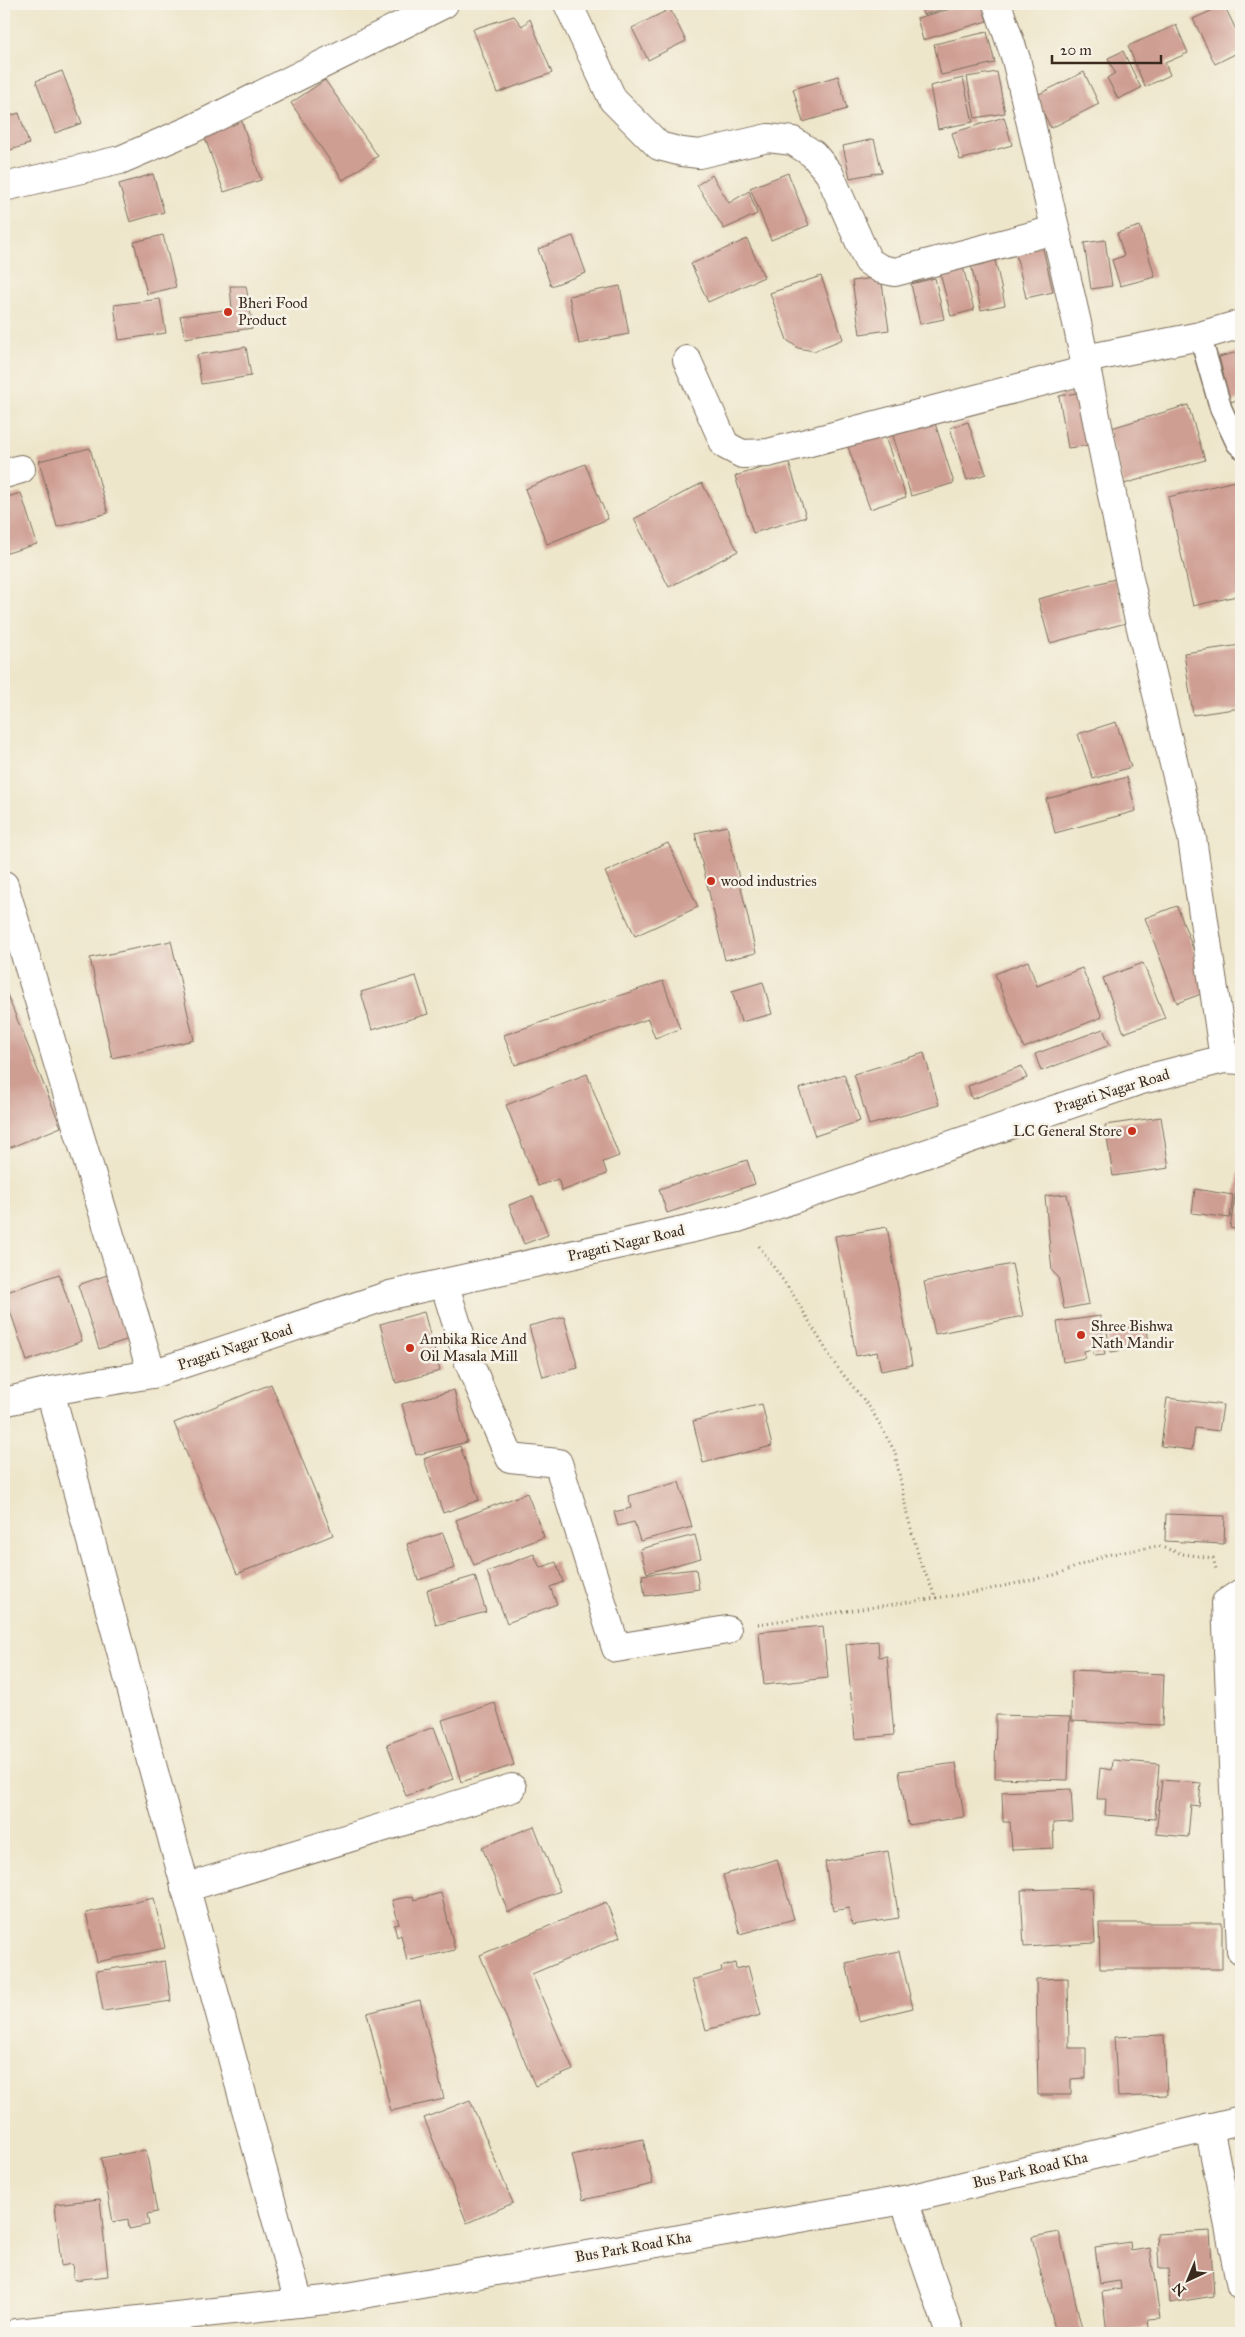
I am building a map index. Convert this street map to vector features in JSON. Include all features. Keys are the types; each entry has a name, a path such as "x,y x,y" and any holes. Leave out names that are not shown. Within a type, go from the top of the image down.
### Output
{"street":[{"path":"4,187 120,160 190,130 444,4"},
{"path":"568,4 613,100 659,146 700,154 768,138 793,141 813,154 829,173 868,261 881,269 895,272 1055,230"},
{"path":"997,4 1016,58 1086,364 1130,583 1192,838 1233,1060"},
{"path":"687,360 725,444 742,454 768,453 1086,364 1241,324"},
{"path":"4,885 152,1374"},
{"name":"Pragati Nagar Road","path":"4,1402 50,1391 152,1374 390,1295 638,1242 738,1218 1138,1080 1233,1060"},
{"path":"444,1282 468,1360 510,1458 558,1463 616,1648 726,1630"},
{"path":"50,1391 299,2303"},
{"path":"1234,1598 1241,1950"},
{"path":"185,1888 512,1788"},
{"name":"Bus Park Road Kha","path":"17,2333 171,2325 299,2303 335,2299 904,2200 1241,2120"},
{"path":"1209,2127 1241,2286"},
{"path":"904,2200 950,2333"}],"lane":[{"path":"1200,336 1220,409 1237,443 1241,447"}],"path":[{"path":"738,1218 794,1296 834,1363 871,1409 895,1452 909,1524 920,1562 936,1598"},
{"path":"726,1630 792,1617 977,1592 1058,1574 1106,1555 1158,1546 1213,1558 1234,1598"}],"building":[{"path":"920,4 960,4 923,15"},
{"path":"969,4 982,4 987,21 923,40 917,18"},
{"path":"1224,5 1241,40 1241,51 1215,64 1193,19"},
{"path":"670,9 686,41 648,60 632,28"},
{"path":"514,16 522,26 530,19 552,73 497,93 473,29"},
{"path":"1176,25 1188,53 1165,63 1170,75 1145,87 1128,46"},
{"path":"987,32 995,63 941,75 934,44"},
{"path":"1123,51 1141,88 1118,99 1107,78 1115,73 1108,58"},
{"path":"62,71 82,123 55,133 36,81"},
{"path":"997,72 1005,113 975,118 967,77"},
{"path":"1084,72 1099,104 1051,128 1035,96"},
{"path":"838,76 847,109 803,122 793,89"},
{"path":"963,78 973,122 938,129 930,86"},
{"path":"325,80 378,156 343,180 291,103"},
{"path":"19,113 29,144 4,152 4,118"},
{"path":"1004,117 1012,145 960,160 952,133"},
{"path":"241,119 261,180 224,192 203,132"},
{"path":"874,139 882,172 850,178 843,146"},
{"path":"788,173 809,225 771,240 750,188"},
{"path":"153,174 164,212 130,222 119,184"},
{"path":"712,175 729,203 749,191 757,214 724,229 697,185"},
{"path":"1140,226 1155,277 1120,286 1112,260 1124,256 1117,233"},
{"path":"163,235 176,287 147,294 134,242"},
{"path":"573,236 586,273 551,286 538,249"},
{"path":"747,239 764,277 708,302 691,264"},
{"path":"1105,240 1112,286 1091,289 1084,243"},
{"path":"1042,244 1053,292 1026,298 1015,250"},
{"path":"994,255 1005,305 981,310 970,260"},
{"path":"962,263 974,310 951,316 939,269"},
{"path":"821,276 843,339 814,351 798,348 787,340 770,293"},
{"path":"881,277 889,330 860,334 852,281"},
{"path":"935,278 944,319 920,324 911,284"},
{"name":"Bheri Food Product","path":"230,286 246,286 253,328 185,338 180,316 232,309"},
{"path":"620,286 629,334 579,344 569,296"},
{"path":"160,299 166,333 119,340 114,305"},
{"path":"246,347 251,376 201,384 197,355"},
{"path":"1241,351 1241,399 1230,402 1219,357"},
{"path":"1082,392 1090,445 1068,448 1059,396"},
{"path":"1188,405 1205,460 1124,484 1108,429"},
{"path":"934,420 954,483 911,496 892,432"},
{"path":"968,422 986,474 967,480 950,428"},
{"path":"883,431 906,497 870,509 847,444"},
{"path":"90,448 108,513 57,527 39,461"},
{"path":"788,460 806,517 753,533 735,476"},
{"path":"585,464 608,519 547,544 525,489"},
{"path":"1239,480 1241,491 1241,595 1193,606 1168,497"},
{"path":"702,483 738,551 669,587 634,519"},
{"path":"21,493 37,544 4,554 4,498"},
{"path":"1115,579 1126,623 1050,643 1038,599"},
{"path":"1241,645 1241,708 1193,715 1184,653"},
{"path":"1116,722 1131,767 1093,779 1078,734"},
{"path":"1127,777 1136,811 1055,833 1046,799"},
{"path":"727,826 756,953 725,960 695,833"},
{"path":"668,843 698,907 635,936 605,872"},
{"path":"1177,906 1209,991 1177,1003 1145,918"},
{"path":"171,941 194,1040 112,1058 90,958"},
{"path":"1028,961 1037,986 1082,968 1102,1017 1024,1048 995,974"},
{"path":"1143,963 1165,1018 1124,1033 1103,978"},
{"path":"416,976 428,1014 372,1030 361,992"},
{"path":"663,981 680,1029 655,1038 648,1019 515,1065 504,1035"},
{"path":"763,982 772,1014 741,1022 732,991"},
{"path":"6,992 61,1127 4,1150 4,993"},
{"path":"1103,1029 1110,1045 1041,1071 1035,1054"},
{"path":"924,1053 939,1105 869,1125 854,1074"},
{"path":"1022,1066 1027,1078 972,1099 968,1086"},
{"path":"587,1074 619,1156 603,1162 607,1174 562,1191 558,1179 538,1186 506,1105"},
{"path":"844,1074 860,1121 815,1136 799,1089"},
{"path":"1161,1117 1169,1168 1113,1176 1105,1125"},
{"path":"747,1160 755,1184 667,1213 659,1189"},
{"path":"1241,1164 1241,1230 1230,1228"},
{"path":"1195,1189 1233,1195 1230,1218 1192,1213"},
{"path":"1067,1194 1089,1304 1064,1309 1058,1277 1052,1271 1045,1196"},
{"path":"533,1196 548,1235 524,1244 509,1205"},
{"path":"887,1227 912,1365 881,1371 877,1352 856,1356 835,1236"},
{"path":"1012,1264 1023,1316 935,1334 924,1282"},
{"path":"59,1274 82,1341 27,1361 4,1293"},
{"path":"110,1274 132,1338 99,1349 78,1285"},
{"name":"Ambika Rice And Oil Masala Mill","path":"424,1312 440,1371 396,1383 380,1324"},
{"name":"Shree Bishwa Nath Mandir","path":"1100,1316 1105,1355 1094,1356 1092,1349 1084,1351 1085,1358 1063,1362 1057,1322"},
{"path":"564,1317 578,1368 543,1377 529,1326"},
{"path":"1147,1326 1149,1347 1110,1352 1107,1331"},
{"path":"271,1384 333,1535 237,1574 174,1423"},
{"path":"454,1390 467,1442 416,1455 402,1404"},
{"path":"1167,1398 1223,1405 1219,1431 1195,1428 1192,1450 1161,1446"},
{"path":"762,1404 772,1446 703,1463 693,1421"},
{"path":"460,1446 479,1500 443,1513 424,1459"},
{"path":"679,1482 692,1527 640,1541 634,1522 618,1526 614,1512 631,1508 628,1496"},
{"path":"527,1493 544,1537 474,1565 456,1520"},
{"path":"1166,1514 1225,1516 1224,1544 1165,1541"},
{"path":"443,1533 455,1568 418,1580 407,1544"},
{"path":"695,1535 701,1558 647,1573 640,1549"},
{"path":"534,1554 540,1568 556,1562 563,1582 550,1587 557,1604 507,1623 487,1572"},
{"path":"696,1569 699,1589 645,1596 642,1575"},
{"path":"475,1576 486,1612 436,1625 427,1590"},
{"path":"823,1626 828,1678 764,1685 759,1632"},
{"path":"878,1641 879,1657 887,1656 894,1735 855,1739 846,1644"},
{"path":"1072,1670 1164,1674 1162,1725 1071,1721"},
{"path":"495,1703 514,1765 461,1782 442,1720"},
{"path":"996,1715 1070,1717 1068,1780 995,1778"},
{"path":"434,1727 453,1779 406,1796 387,1744"},
{"path":"1113,1760 1159,1764 1155,1819 1105,1815 1106,1799 1097,1799 1100,1768 1112,1770"},
{"path":"956,1763 964,1817 908,1825 899,1771"},
{"path":"1162,1780 1201,1783 1199,1806 1191,1805 1188,1837 1156,1834"},
{"path":"1071,1789 1073,1822 1053,1823 1054,1848 1012,1850 1010,1822 1003,1822 1002,1792"},
{"path":"534,1826 560,1891 508,1912 482,1847"},
{"path":"888,1851 899,1918 852,1925 849,1908 833,1911 825,1862"},
{"path":"777,1859 794,1919 740,1934 723,1875"},
{"path":"1092,1888 1095,1943 1024,1947 1021,1890"},
{"path":"441,1893 455,1950 407,1961 401,1935 397,1937 394,1925 399,1924 392,1900 413,1896 414,1900"},
{"path":"154,1898 165,1948 97,1962 86,1913"},
{"path":"606,1902 620,1937 532,1974 573,2070 535,2086 480,1955"},
{"path":"1099,1923 1222,1923 1222,1969 1100,1969"},
{"path":"899,1951 913,2008 859,2021 846,1963"},
{"path":"165,1961 171,2001 103,2011 96,1971"},
{"path":"735,1963 736,1969 748,1966 761,2015 706,2030 692,1980 722,1971 721,1967"},
{"path":"1068,1978 1069,2048 1086,2048 1086,2078 1071,2079 1071,2095 1038,2095 1036,1979"},
{"path":"420,2000 444,2099 391,2111 367,2013"},
{"path":"1164,2035 1167,2095 1118,2097 1114,2037"},
{"path":"470,2100 513,2203 467,2223 424,2118"},
{"path":"643,2139 653,2184 583,2200 572,2155"},
{"path":"146,2150 157,2212 147,2214 149,2225 129,2229 128,2219 113,2222 101,2158"},
{"path":"1241,2192 1241,2248 1230,2194"},
{"path":"100,2199 108,2276 74,2280 72,2264 61,2266 55,2204"},
{"path":"1210,2231 1214,2296 1170,2303 1168,2269 1159,2269 1157,2234"},
{"path":"1059,2232 1083,2333 1056,2333 1032,2237"},
{"path":"1130,2242 1131,2251 1150,2248 1160,2318 1148,2319 1149,2328 1107,2333 1102,2292 1121,2289 1120,2281 1100,2284 1095,2247"}],"place":[{"name":"Bheri Food Product","path":"228,312"},
{"name":"wood industries","path":"711,881"},
{"name":"LC General Store","path":"1132,1131"},
{"name":"Shree Bishwa Nath Mandir","path":"1081,1335"},
{"name":"Ambika Rice And Oil Masala Mill","path":"410,1348"}]}
